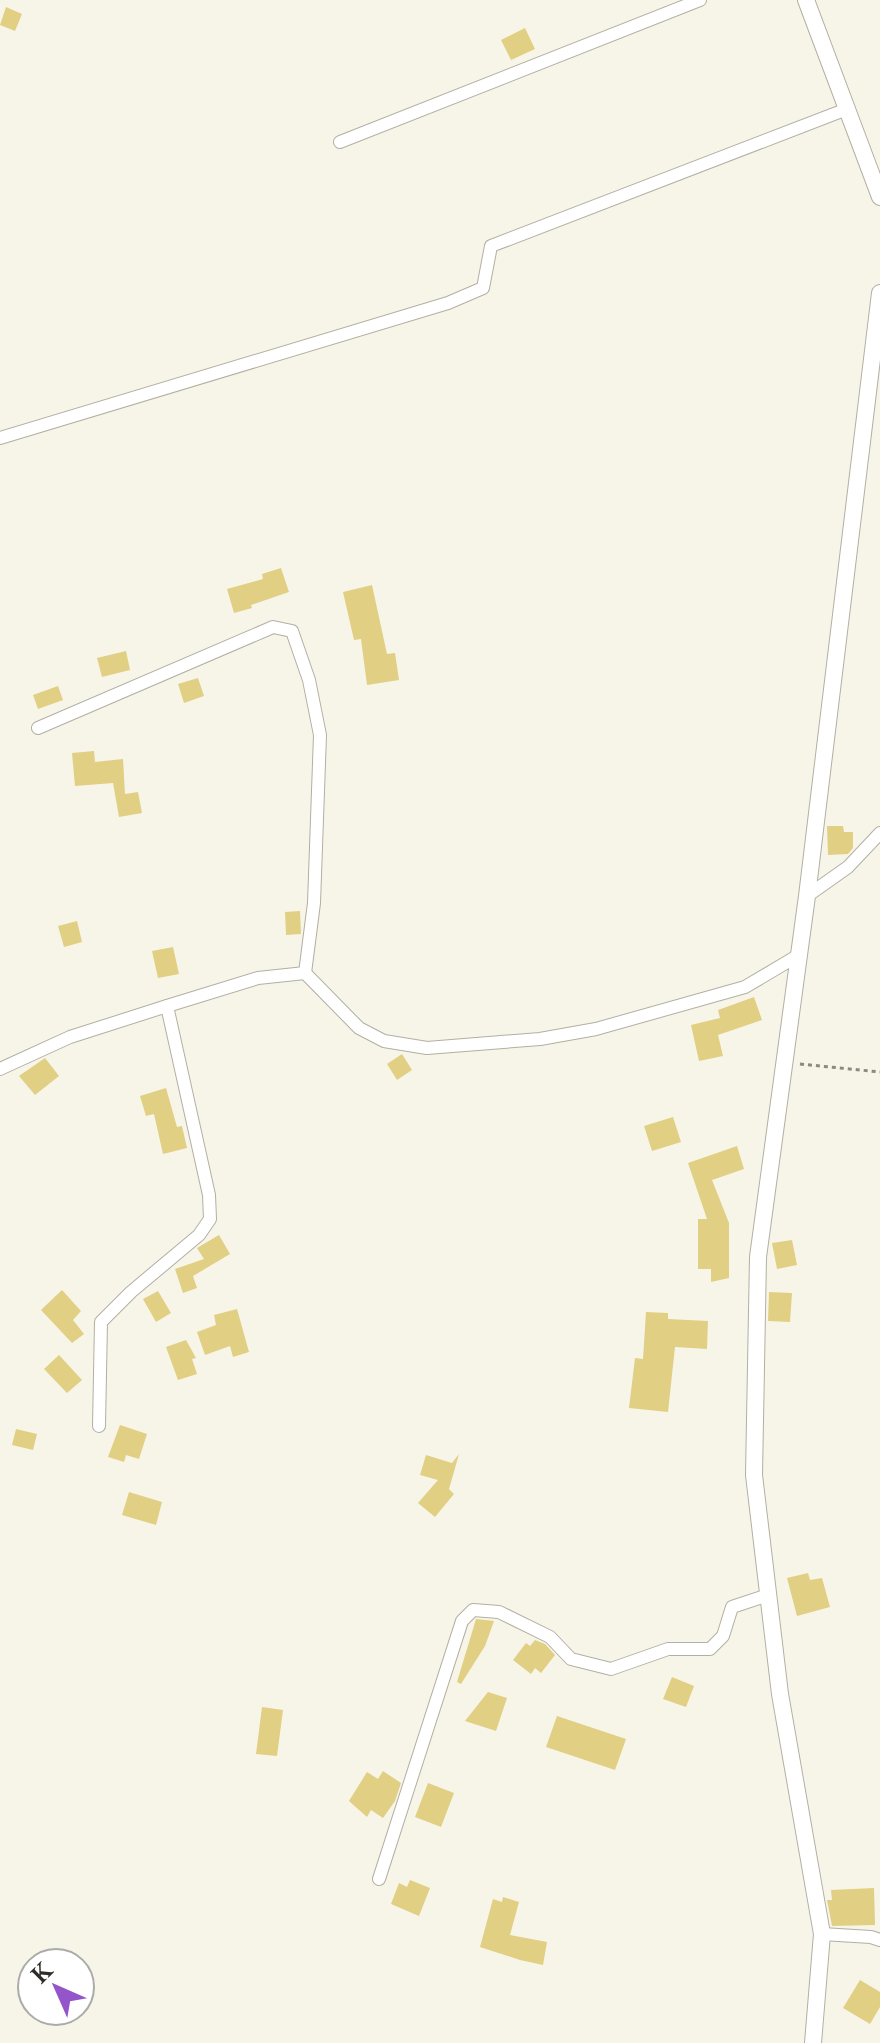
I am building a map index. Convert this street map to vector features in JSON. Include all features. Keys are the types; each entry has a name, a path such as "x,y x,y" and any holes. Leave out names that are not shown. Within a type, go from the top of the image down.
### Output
{"street":[{"path":"340,142 700,0"},
{"path":"806,0 880,197"},
{"path":"0,438 448,303 483,288 491,246 847,109"},
{"path":"813,2043 822,1934 780,1694 754,1475 758,1257 807,896 880,293"},
{"path":"38,728 273,627 292,631 309,680 320,735 314,903 305,973"},
{"path":"807,896 848,867 880,833"},
{"path":"305,973 359,1028 384,1041 427,1048 540,1039 596,1029 745,987 799,955"},
{"path":"0,1069 70,1037 167,1006 258,978 305,973"},
{"path":"99,1426 101,1322 131,1292 199,1235 210,1219 209,1195 167,1006"},
{"path":"379,1879 462,1621 473,1610 499,1612 550,1637 571,1659 611,1669 668,1649 710,1649 723,1636 732,1607 768,1595"},
{"path":"822,1934 880,1940"}],"path":[{"path":"784,1063 880,1072"}],"building":[{"path":"6,7 22,14 15,31 0,25"},
{"path":"525,28 535,49 511,60 501,40"},
{"path":"281,568 289,592 234,613 227,589 263,579 262,574"},
{"path":"372,585 387,654 395,653 399,680 367,685 361,639 354,640 343,592"},
{"path":"126,651 130,670 102,677 97,658"},
{"path":"198,678 204,696 184,703 178,684"},
{"path":"58,686 63,700 38,709 33,695"},
{"path":"94,751 95,762 123,759 125,794 138,792 142,813 119,817 113,783 75,786 72,753"},
{"path":"827,826 843,826 844,832 853,832 853,848 848,854 828,855"},
{"path":"300,911 301,934 286,935 285,912"},
{"path":"77,921 82,942 64,947 58,926"},
{"path":"173,947 179,974 158,978 152,951"},
{"path":"754,997 762,1020 718,1035 723,1056 699,1061 691,1025 720,1018 718,1010"},
{"path":"402,1054 412,1070 397,1080 387,1064"},
{"path":"45,1058 59,1076 35,1095 19,1076"},
{"path":"166,1088 177,1127 182,1126 187,1148 163,1154 154,1114 146,1116 140,1096"},
{"path":"673,1117 681,1142 652,1151 644,1126"},
{"path":"737,1146 744,1169 712,1180 729,1223 729,1278 711,1282 711,1269 698,1269 698,1219 707,1219 688,1163"},
{"path":"219,1235 230,1254 193,1276 197,1288 183,1293 175,1269 204,1259 197,1248"},
{"path":"792,1240 797,1265 777,1269 772,1243"},
{"path":"62,1290 81,1311 73,1320 84,1334 72,1343 41,1310"},
{"path":"158,1291 171,1313 156,1322 143,1299"},
{"path":"769,1292 792,1293 790,1322 768,1321"},
{"path":"237,1309 249,1352 233,1357 230,1346 205,1355 197,1332 216,1325 214,1315"},
{"path":"646,1312 668,1313 668,1319 708,1321 707,1349 675,1347 668,1412 629,1408 635,1358 643,1359"},
{"path":"186,1340 196,1358 192,1359 197,1374 178,1380 166,1347"},
{"path":"59,1355 82,1380 67,1393 44,1369"},
{"path":"120,1425 147,1434 139,1459 126,1455 124,1462 108,1457"},
{"path":"16,1429 37,1434 33,1450 12,1445"},
{"path":"459,1454 449,1489 454,1494 435,1517 418,1503 438,1480 420,1475 426,1455 452,1463"},
{"path":"129,1492 162,1502 156,1525 122,1515"},
{"path":"808,1573 810,1580 822,1578 830,1607 797,1616 787,1578"},
{"path":"476,1619 494,1621 485,1646 461,1684 457,1682"},
{"path":"535,1640 545,1644 555,1655 541,1673 535,1668 531,1674 513,1660 526,1643 530,1646"},
{"path":"672,1677 694,1686 686,1707 663,1699"},
{"path":"488,1692 507,1698 496,1731 465,1721"},
{"path":"262,1707 283,1710 277,1756 256,1754"},
{"path":"557,1716 626,1739 615,1770 546,1747"},
{"path":"383,1771 401,1783 395,1801 383,1818 371,1810 367,1817 349,1801 367,1772 378,1779"},
{"path":"428,1783 454,1793 441,1827 415,1817"},
{"path":"410,1880 430,1888 419,1916 391,1904 399,1883 407,1887"},
{"path":"874,1888 875,1925 832,1926 827,1900 832,1900 831,1890"},
{"path":"503,1897 519,1902 510,1935 547,1942 543,1965 480,1947 493,1899 502,1902"},
{"path":"860,1980 880,1992 880,2007 870,2024 843,2008"}]}
